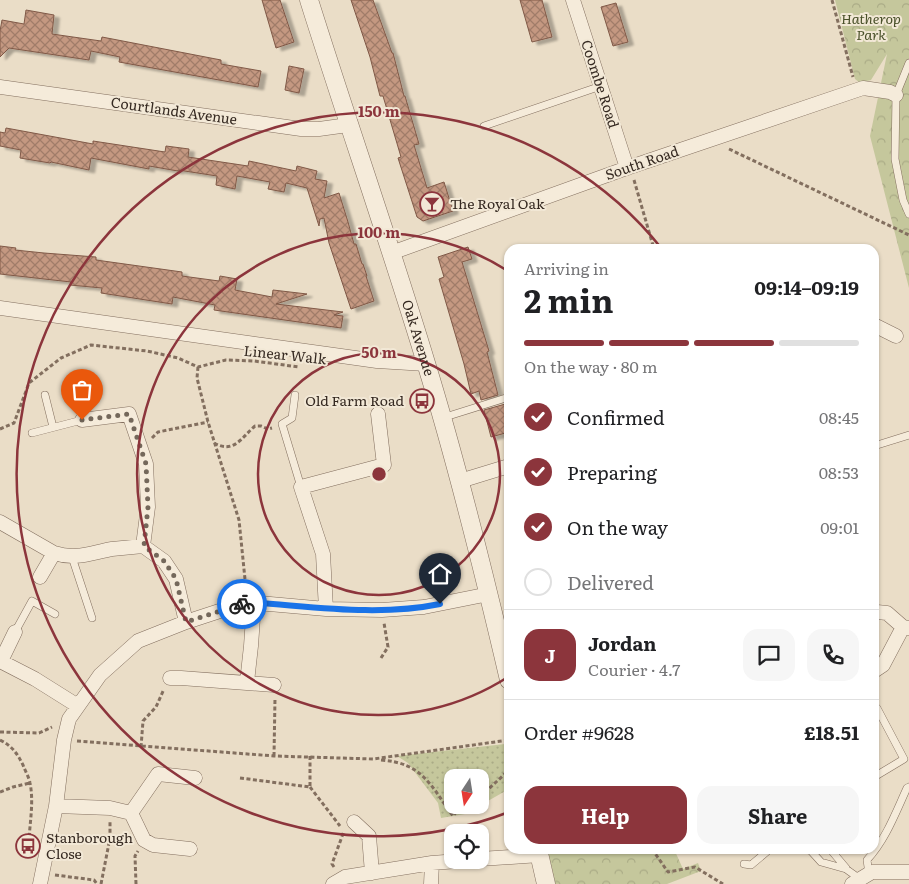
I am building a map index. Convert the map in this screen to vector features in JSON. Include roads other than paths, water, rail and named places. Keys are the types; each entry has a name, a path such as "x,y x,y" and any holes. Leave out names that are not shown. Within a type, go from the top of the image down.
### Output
{"street":[{"name":"Oak Avenue","path":"309,0 442,418 460,481 504,658"},
{"name":"Coombe Road","path":"574,0 629,168"},
{"name":"Courtlands Avenue","path":"0,87 301,128 319,129 348,126"},
{"name":"South Road","path":"391,253 856,90 863,88 890,92 896,95"},
{"path":"0,308 47,320 377,360 426,364"},
{"path":"879,328 896,336"},
{"path":"82,420 129,414 146,464 148,507 144,546"},
{"path":"326,609 324,554 301,487 384,465 378,414"},
{"path":"460,481 504,468"},
{"path":"0,522 54,553 72,557 112,549 144,546 164,561 176,579 186,622"},
{"path":"40,577 54,553"},
{"path":"42,879 56,806 68,719 100,675 138,641 186,622 250,603 326,609 382,610 424,607 489,594"},
{"path":"247,682 252,646 250,603"},
{"path":"879,612 888,614 906,628 883,665 879,668"},
{"path":"15,632 0,661 35,679 78,706"},
{"path":"170,678 274,685"},
{"path":"131,813 158,774 195,778"},
{"path":"56,806 110,808 131,813"},
{"path":"131,813 144,840 153,844 190,849"},
{"path":"354,822 370,836 372,873"},
{"path":"489,858 522,854"},
{"path":"539,854 546,884"},
{"path":"339,880 444,862"},
{"path":"431,884 432,863"},
{"path":"860,879 872,872 909,872"}],"lane":[{"path":"909,63 896,95 895,158 903,200 909,214"},
{"path":"484,126 601,86"},
{"path":"46,395 53,427"},
{"path":"295,395 292,418 282,424 301,487"},
{"path":"442,418 504,399"},
{"path":"32,433 82,420"},
{"path":"879,444 909,435"},
{"path":"72,557 92,618"},
{"path":"15,632 32,601 55,614"},
{"path":"879,712 907,759 879,774"},
{"path":"879,846 887,833 906,788 909,786"},
{"path":"744,864 751,865 764,854"},
{"path":"814,854 821,862 846,869"},
{"path":"834,854 846,869 860,879 867,860 872,854"}],"place":[{"name":"The Royal Oak","path":"432,204"},
{"name":"Old Farm Road","path":"422,401"},
{"name":"Stanborough Close","path":"28,846"}],"park label":[{"name":"Hatherop Park","path":"871,28"}]}
